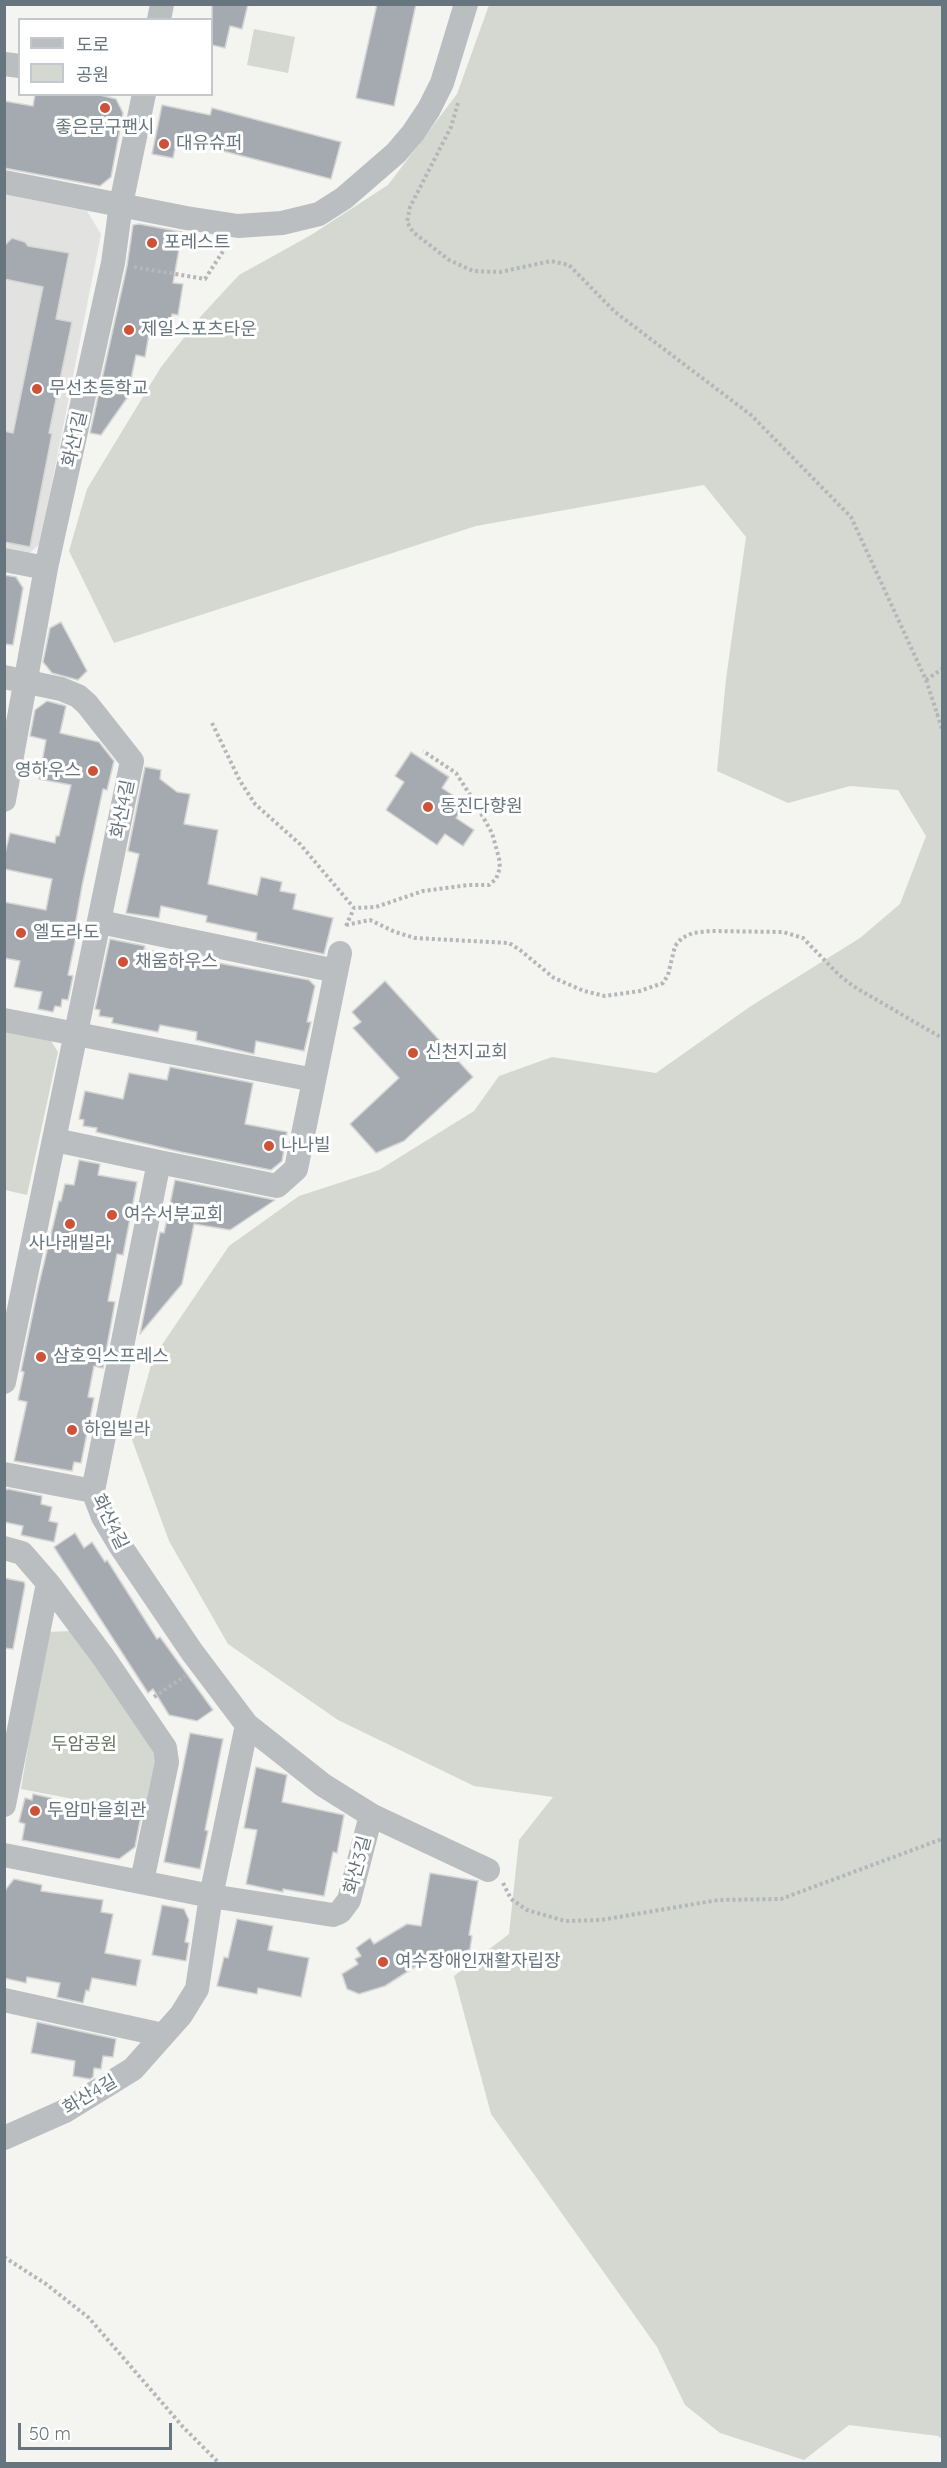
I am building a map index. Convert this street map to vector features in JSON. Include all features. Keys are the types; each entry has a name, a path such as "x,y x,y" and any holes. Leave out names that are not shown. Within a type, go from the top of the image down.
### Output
{"street":[{"path":"4,182 238,226 260,226 306,219 319,214 337,203 396,153 429,109 442,83 466,4"},
{"name":"화산1길","path":"5,794 16,679 46,568 113,263 121,204 144,96"},
{"path":"4,560 46,568"},
{"name":"화산4길","path":"4,1382 132,760 78,696 16,679"},
{"path":"55,1140 278,1186 296,1169 338,962 100,922"},
{"path":"4,1020 314,1080"},
{"name":"화산4길","path":"4,2138 65,2111 133,2069 191,2001 197,1989 211,1896 247,1725 201,1665 119,1544 103,1517 93,1491 159,1162"},
{"path":"4,1474 93,1491"},
{"path":"4,1548 22,1553 48,1583 139,1708 165,1748 167,1762 142,1881"},
{"path":"4,1805 48,1583"},
{"path":"247,1725 323,1785 371,1815"},
{"name":"화산3길","path":"4,1855 211,1896 326,1915 340,1912 349,1900 371,1815 488,1870"},
{"path":"4,2000 164,2035"}],"path":[{"path":"442,83 459,104 451,127 410,207 407,222 413,232 448,260 473,271 500,272 551,261 569,265 615,312 751,415 851,517 926,680 942,729"},
{"path":"113,263 205,279 238,226"},
{"path":"926,680 942,669"},
{"path":"936,715 942,715"},
{"path":"212,723 240,781 255,804 300,844 354,908"},
{"path":"354,908 375,907 423,891 469,885 489,885 496,879 500,868 492,833 474,801 456,773 439,759 423,751"},
{"path":"354,908 346,925 370,920 395,932 415,938 509,943 554,978 584,991 605,996 640,991 663,983 668,975 675,946 682,938 693,933 760,931 796,934 809,943 839,975 853,986 942,1038"},
{"path":"139,1708 201,1665"},
{"path":"488,1870 504,1885 511,1899 519,1906 548,1916 578,1922 718,1900 781,1899 942,1839"},
{"path":"4,2257 46,2284 90,2318 183,2427 220,2463"}],"shaded area":[{"name":"무선초등학교","path":"4,194 87,211 101,234 40,544 27,555 5,550"}],"green space":[{"path":"489,5 942,5 942,2439 938,2436 849,2425 804,2460 720,2433 685,2405 657,2347 491,2114 454,1976 509,1934 519,1840 553,1797 474,1786 338,1720 228,1644 169,1541 131,1437 153,1358 229,1246 299,1196 379,1170 474,1111 499,1076 552,1057 656,1073 751,1006 860,938 900,904 926,836 898,790 850,786 788,803 717,771 726,679 746,537 704,485 476,526 114,643 69,551 87,489 161,367 201,316 239,275 311,235 388,185 457,94"},
{"path":"254,29 295,37 288,73 247,65"},
{"path":"5,1032 51,1041 58,1052 27,1195 5,1190"},
{"name":"두암공원","path":"71,1631 152,1746 156,1761 147,1813 21,1789 47,1632"}],"building":[{"path":"212,4 248,4 242,29 230,26 225,48 213,45"},
{"path":"377,4 416,4 394,106 356,98"},
{"path":"35,96 104,96 116,99 123,113 111,177 100,186 4,168 4,101 33,106"},
{"path":"162,105 210,115 212,108 341,142 331,179 177,139 173,158 152,154"},
{"path":"139,224 182,232 173,283 183,284 178,315 172,314 170,326 151,322 145,357 136,355 127,398 101,435 90,433 127,266 133,225"},
{"path":"12,238 25,242 28,246 69,253 56,319 72,322 49,433 52,434 30,547 4,542 4,431 13,433 43,287 4,279 4,246"},
{"path":"4,575 16,577 23,588 13,645 4,644"},
{"path":"61,622 87,671 78,680 52,673 43,662 50,628"},
{"path":"47,701 66,706 60,733 99,742 114,761 107,790 103,789 82,886 74,932 77,932 68,975 73,976 68,1000 62,999 61,1007 55,1006 53,1012 38,1009 42,992 14,987 20,961 4,958 4,902 46,910 52,879 4,869 4,857 10,833 55,843 56,836 59,836 71,785 39,779 46,740 30,736 35,710"},
{"path":"411,752 449,777 442,788 466,804 456,818 474,830 463,846 445,834 437,845 386,810 404,782 395,776"},
{"path":"145,767 161,770 160,779 177,792 190,794 184,824 218,830 208,884 257,895 261,877 282,882 280,891 296,894 293,909 333,918 324,954 256,940 257,933 206,922 207,916 161,906 159,918 126,913 139,854 128,851"},
{"path":"110,939 145,946 144,949 309,980 315,986 307,1022 311,1022 304,1051 256,1041 254,1054 196,1040 197,1032 160,1025 158,1032 112,1023 113,1018 99,1016 100,1010 95,1009"},
{"name":"신천지교회","path":"385,981 473,1077 404,1141 376,1153 350,1124 399,1078 353,1028 361,1022 352,1012"},
{"path":"170,1067 253,1083 245,1124 287,1132 282,1161 271,1170 181,1152 96,1132 97,1128 83,1126 84,1120 79,1119 85,1091 123,1099 129,1073 167,1080"},
{"path":"79,1160 100,1164 98,1175 137,1182 123,1255 117,1254 108,1301 115,1302 103,1368 94,1366 88,1397 94,1398 81,1463 74,1462 72,1471 14,1461 27,1402 18,1400 24,1372 21,1371 38,1288 59,1201 61,1201 65,1184 74,1185"},
{"path":"175,1180 275,1200 230,1230 194,1224 182,1284 140,1334 160,1232 164,1233"},
{"path":"4,1490 42,1496 41,1504 52,1507 49,1521 58,1523 54,1542 21,1535 23,1526 4,1522"},
{"path":"75,1533 84,1548 92,1542 105,1562 107,1560 157,1639 160,1637 213,1710 197,1721 169,1715 153,1689 148,1693 54,1547"},
{"path":"4,1578 24,1582 25,1585 13,1649 4,1648"},
{"path":"190,1733 223,1739 205,1830 208,1831 200,1869 164,1862"},
{"path":"256,1767 287,1775 282,1802 344,1815 337,1853 333,1852 324,1896 283,1889 283,1892 246,1884 257,1830 244,1828"},
{"path":"33,1794 51,1798 50,1802 104,1813 105,1808 141,1816 135,1847 119,1859 22,1840 25,1824 19,1822 25,1798 32,1800"},
{"path":"430,1873 478,1881 469,1935 472,1936 470,1949 448,1963 429,1958 385,1986 359,1994 347,1989 342,1974 358,1964 355,1959 361,1956 356,1948 370,1938 374,1944 407,1924 421,1926"},
{"path":"14,1879 42,1885 41,1891 103,1900 101,1912 113,1914 105,1953 141,1960 136,1986 92,1978 83,2003 57,1997 60,1983 27,1977 26,1983 4,1978 4,1896 6,1889"},
{"path":"162,1905 184,1909 189,1920 185,1942 189,1943 186,1961 152,1955"},
{"path":"237,1919 273,1926 268,1950 309,1958 301,1997 258,1988 257,1994 217,1986 224,1957 228,1958"},
{"path":"37,2022 116,2039 113,2057 103,2056 101,2069 94,2068 93,2077 90,2079 73,2076 75,2061 31,2053"}],"place":[{"name":"좋은문구팬시","path":"105,108"},
{"name":"대유슈퍼","path":"164,144"},
{"name":"포레스트","path":"152,243"},
{"name":"제일스포츠타운","path":"129,330"},
{"name":"무선초등학교","path":"37,389"},
{"name":"영하우스","path":"93,771"},
{"name":"동진다향원","path":"428,807"},
{"name":"엘도라도","path":"21,933"},
{"name":"채움하우스","path":"123,962"},
{"name":"신천지교회","path":"413,1053"},
{"name":"나나빌","path":"269,1146"},
{"name":"여수서부교회","path":"112,1215"},
{"name":"사나래빌라","path":"70,1224"},
{"name":"삼호익스프레스","path":"41,1357"},
{"name":"하임빌라","path":"72,1430"},
{"name":"두암마을회관","path":"35,1811"},
{"name":"여수장애인재활자립장","path":"383,1962"}]}
